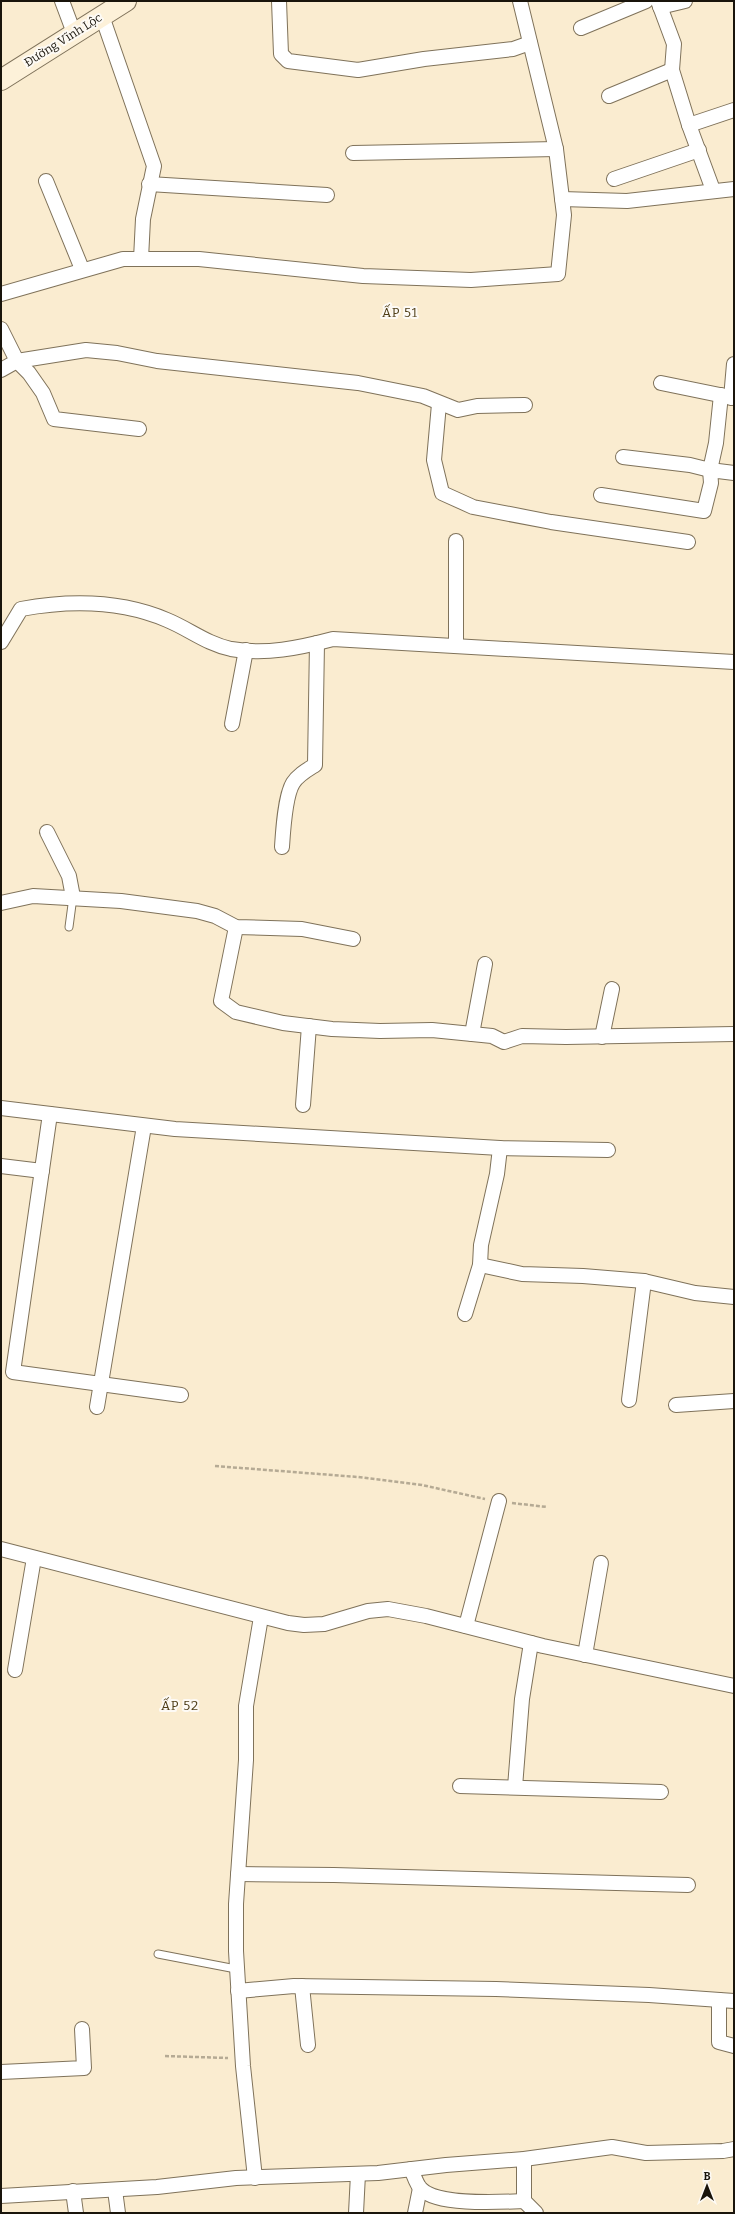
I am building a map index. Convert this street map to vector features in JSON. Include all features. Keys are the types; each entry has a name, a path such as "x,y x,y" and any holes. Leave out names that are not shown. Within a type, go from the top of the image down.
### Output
{"main road":[{"name":"Đường Vĩnh Lộc","path":"1,80 126,1"}],"street":[{"path":"62,1 74,33"},
{"path":"279,1 281,54 288,61 358,70 424,59 513,49 530,43"},
{"path":"1,294 82,269 123,259 200,259 363,276 471,280 558,274 564,215 556,149 520,1"},
{"path":"581,28 646,1"},
{"path":"685,1 659,4 674,44 672,70 689,125 713,190"},
{"path":"102,16 154,166 149,184 143,219 141,259"},
{"path":"609,96 672,70"},
{"path":"689,125 734,110"},
{"path":"353,153 556,149"},
{"path":"614,179 698,150"},
{"path":"46,181 82,269"},
{"path":"149,184 327,195"},
{"path":"562,199 627,201 672,197 713,190 734,189"},
{"path":"1,329 17,361 43,393 54,419 139,429"},
{"path":"1,370 17,361 86,350 109,352 157,361 358,383 423,396 439,404 458,410 477,406 525,404"},
{"path":"601,496 704,511 711,483 710,470 729,397 734,364"},
{"path":"661,383 729,397"},
{"path":"439,404 434,460 442,493 474,507 543,521 688,542"},
{"path":"623,457 690,465 710,470 734,472"},
{"path":"456,541 456,646"},
{"path":"1,642 21,609 52,603 101,603 143,610 169,620 200,638 230,648 246,650 264,651 293,649 333,639 734,662"},
{"path":"282,847 284,818 293,784 302,773 314,765 317,643"},
{"path":"232,724 246,650"},
{"path":"47,832 69,876 73,897"},
{"path":"1,903 33,896 73,897 162,905 214,916 236,928 302,929 353,939"},
{"path":"236,928 221,1001 236,1012 310,1026 380,1031 432,1030 492,1036 504,1042 522,1036 602,1037 734,1034"},
{"path":"472,1034 485,964"},
{"path":"602,1037 612,989"},
{"path":"303,1105 310,1026"},
{"path":"1,1108 144,1126 500,1148 608,1150"},
{"path":"50,1114 13,1372 181,1395"},
{"path":"97,1407 144,1126"},
{"path":"465,1314 480,1264 481,1245 497,1174 500,1148"},
{"path":"1,1166 42,1171"},
{"path":"480,1264 522,1274 583,1276 644,1281 695,1293 734,1297"},
{"path":"629,1400 644,1281"},
{"path":"676,1405 734,1401"},
{"path":"466,1626 499,1501"},
{"path":"1,1549 261,1617 304,1625 324,1624 368,1611 388,1609 466,1626 584,1655 734,1686"},
{"path":"15,1670 34,1558"},
{"path":"584,1655 601,1562"},
{"path":"255,2178 236,1969 238,1874 246,1760 246,1706 261,1617"},
{"path":"515,1787 522,1699 531,1643"},
{"path":"460,1786 661,1792"},
{"path":"238,1874 342,1875 688,1885"},
{"path":"238,1991 302,1986 496,1989 734,2001"},
{"path":"302,1986 308,2045"},
{"path":"719,2000 719,2042 734,2046"},
{"path":"1,2072 84,2068 82,2029"},
{"path":"1,2188 1,2196 73,2191 115,2190 255,2178 358,2174 524,2159 612,2147 646,2153 723,2151 734,2149"},
{"path":"524,2159 524,2200 536,2213"},
{"path":"411,2169 420,2188 430,2195 459,2206 483,2208 524,2200"},
{"path":"356,2213 358,2174"},
{"path":"415,2213 420,2188"},
{"path":"115,2190 118,2213"},
{"path":"73,2191 76,2213"}],"lane":[{"path":"69,928 73,897"},
{"path":"158,1954 236,1969"}],"path":[{"path":"215,1466 358,1477 422,1486 499,1501 547,1507"},
{"path":"165,2056 243,2059"}],"district":[{"name":"ẤP 51","path":"400,312"},
{"name":"ẤP 52","path":"180,1705"}]}
